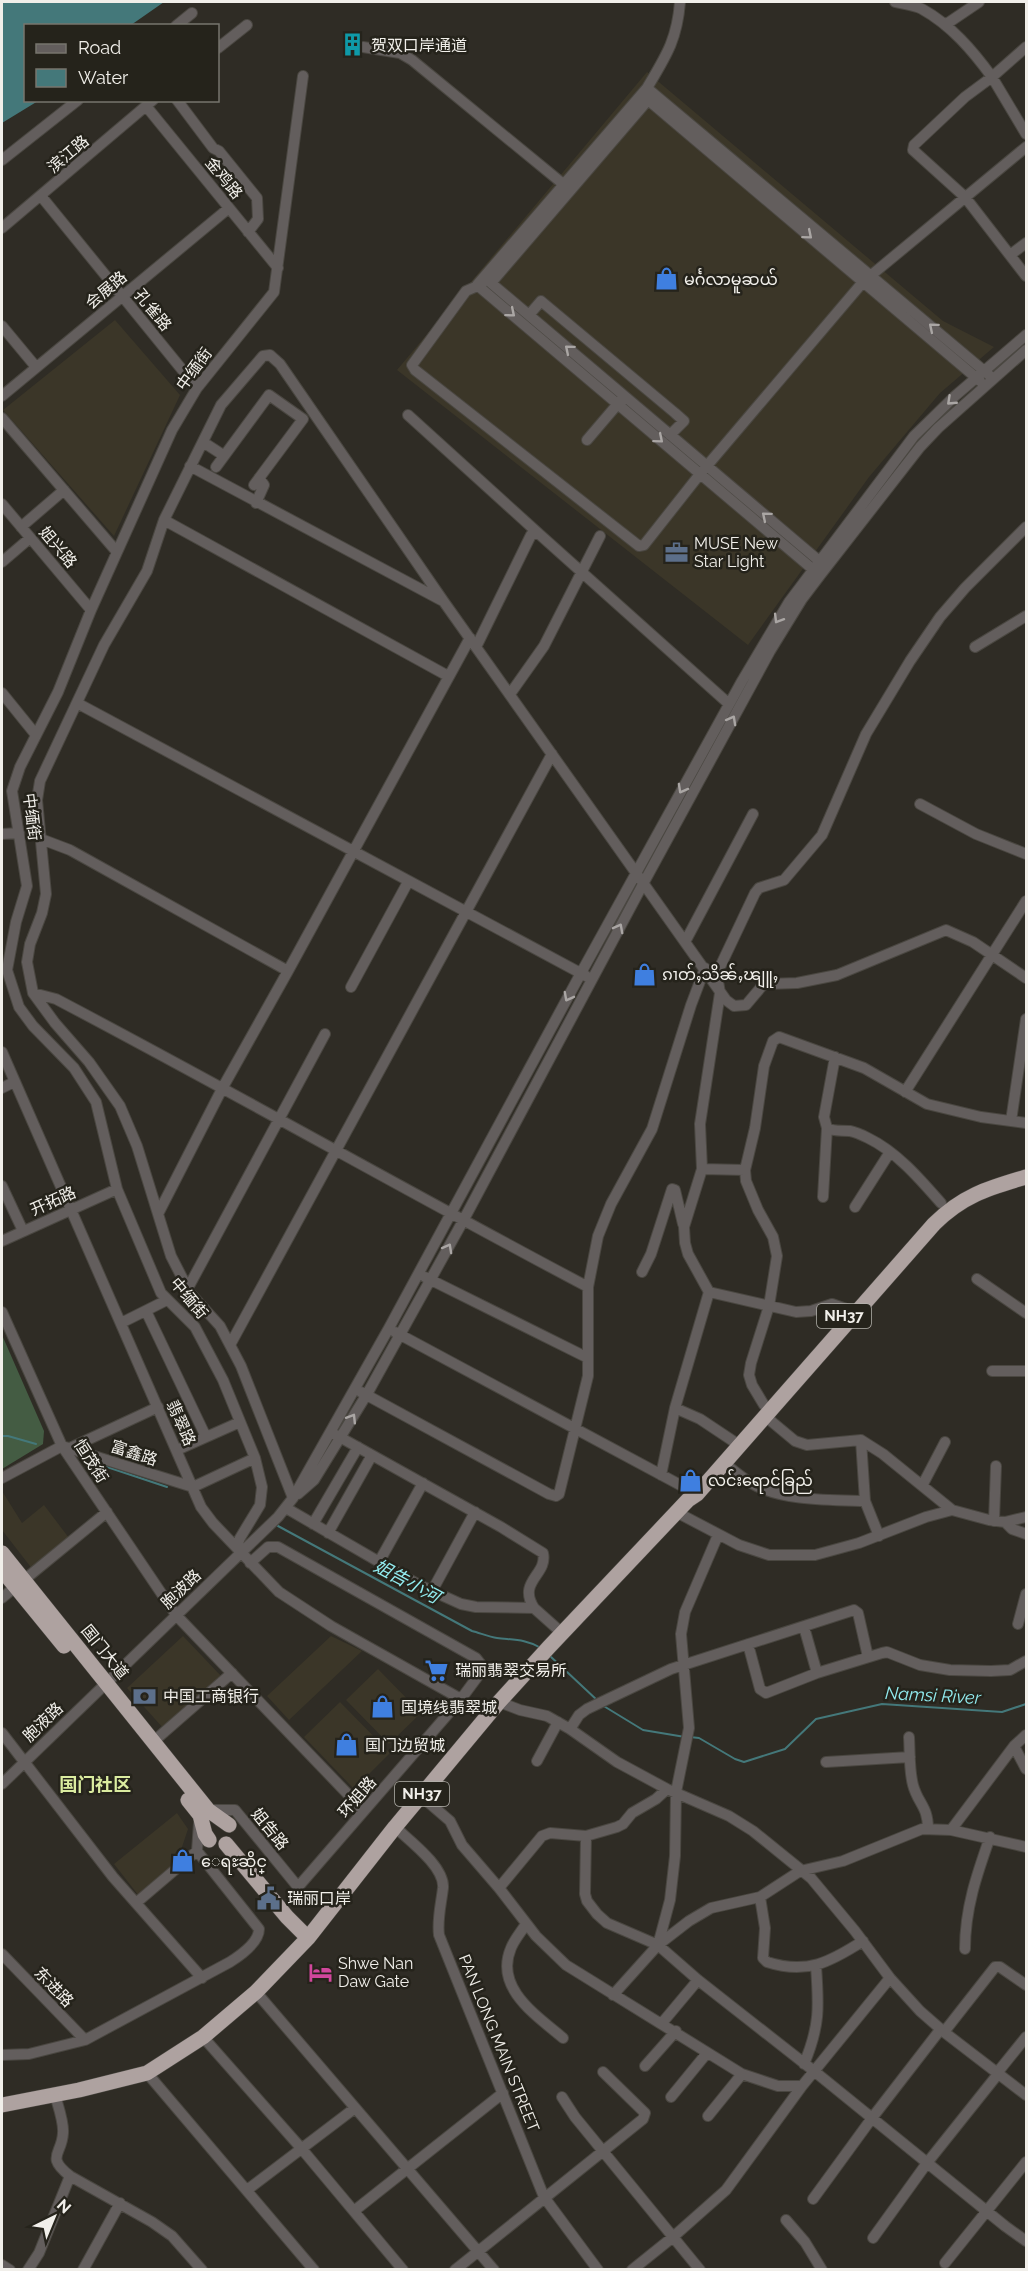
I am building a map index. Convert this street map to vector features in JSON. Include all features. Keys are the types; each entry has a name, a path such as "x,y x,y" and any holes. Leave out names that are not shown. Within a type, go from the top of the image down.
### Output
{"highway":[{"name":"NH37","path":"692,1495 724,1463 765,1410 941,1203 976,1183 1026,1167"},
{"name":"NH37","path":"2,2105 147,2073 203,2037 256,1992 308,1938 395,1827 545,1651 678,1513 733,1441 765,1410 947,1210 981,1190 1026,1177"},
{"name":"国门大道","path":"2,1553 19,1584 204,1813 229,1825"},
{"name":"国门大道","path":"2,1570 19,1584"},
{"name":"国门大道","path":"103,1686 154,1741 204,1813 205,1834 209,1840"},
{"path":"222,1821 229,1825 232,1837 226,1844 216,1845 209,1840 207,1832 211,1825 222,1821"},
{"path":"226,1844 287,1917 308,1938"}],"street":[{"path":"477,285 491,283 646,88 671,49 680,2"},
{"path":"895,2 922,5 971,49 992,77 1026,134"},
{"path":"945,25 979,2"},
{"path":"178,24 192,13"},
{"path":"219,47 247,25"},
{"path":"363,47 400,53 412,60 567,187"},
{"path":"1026,47 965,98 914,146 913,150 965,197 1026,276"},
{"name":"中缅街","path":"241,1553 238,1543 260,1505 262,1496 255,1458 223,1380 195,1327 161,1293 117,1189 96,1102 74,1068 33,1026 19,1007 7,970 15,922 27,886 12,791 20,767 58,692 91,610 172,430 197,388 274,292 303,76"},
{"path":"646,88 986,379"},
{"path":"868,279 648,100 477,285 466,291 412,365 415,370 639,546 645,545 704,470 868,279 1026,147"},
{"path":"2,160 75,102"},
{"path":"179,102 257,198 258,219 248,232"},
{"name":"金鸡路","path":"150,103 229,208 278,268"},
{"name":"滨江路","path":"2,228 150,103"},
{"name":"孔雀路","path":"41,196 197,388"},
{"name":"会展路","path":"2,396 229,208"},
{"path":"1010,255 1026,243"},
{"path":"491,283 596,372 621,400 670,435 704,470"},
{"path":"477,285 621,400 820,568"},
{"path":"529,315 541,301 684,421 670,435"},
{"path":"2,326 36,367"},
{"path":"986,379 1026,335"},
{"path":"335,1435 366,1394 431,1280 770,651 820,568 914,436 1026,350"},
{"path":"293,1498 241,1366 220,1326 188,1288 171,1256 137,1146 120,1106 89,1062 55,1023 33,993 27,962 30,944 42,913 46,894 37,800 40,782 104,645 147,571 164,520 221,405 263,356 270,355 275,359 726,1000 734,1006 746,1005 762,986 767,984 796,983 837,975 946,930 973,942 1026,978"},
{"path":"596,372 609,358"},
{"path":"216,467 269,395 303,419 257,481 264,484 256,503"},
{"path":"587,440 621,400"},
{"path":"408,415 729,704"},
{"path":"2,418 117,552"},
{"path":"202,442 223,455"},
{"path":"190,466 444,602"},
{"path":"21,527 64,490"},
{"name":"姐兴路","path":"2,504 91,610"},
{"path":"164,520 448,676"},
{"path":"684,1227 693,1191 702,1169 700,1124 720,993 717,975 755,893 759,888 784,880 822,835 866,734 910,661 940,617 965,588 1026,527"},
{"path":"158,1214 223,1087 448,676 473,643 531,535 538,533"},
{"path":"510,694 544,646 600,536"},
{"path":"2,562 30,538"},
{"path":"335,1435 356,1388 729,704 789,602 820,568"},
{"path":"975,647 1026,616"},
{"path":"2,693 36,735"},
{"path":"77,703 592,980"},
{"path":"230,1345 552,754"},
{"path":"920,804 976,834 1026,854"},
{"path":"685,942 753,814"},
{"path":"2,834 19,833"},
{"path":"41,839 70,850 288,971"},
{"path":"351,987 408,882"},
{"path":"905,1092 1026,901"},
{"path":"356,1388 556,1496 561,1491 588,1376 588,1287 598,1236 611,1204 652,1129 705,968"},
{"path":"33,993 56,999 223,1087 463,1221 588,1287"},
{"path":"1011,1121 1025,1039 1026,1019"},
{"path":"188,1288 325,1034"},
{"path":"1026,1123 943,1109 927,1104 864,1068 779,1037 773,1041 764,1066 755,1128 745,1170 746,1181 773,1237 777,1256 769,1306 749,1375 765,1410 795,1441 807,1445 861,1440 883,1454 952,1510 994,1521 1005,1522 1026,1517"},
{"name":"翡翠路","path":"2,1052 207,1515 279,1592 301,1608 461,1699"},
{"path":"823,1197 827,1128 824,1117 835,1057"},
{"path":"535,1058 547,1065"},
{"path":"2,1088 15,1082"},
{"path":"497,1128 510,1134"},
{"path":"827,1128 852,1131 890,1152 917,1176 941,1203"},
{"path":"855,1207 890,1152"},
{"path":"702,1169 745,1170"},
{"path":"2,1186 23,1231"},
{"name":"开拓路","path":"2,1241 117,1189"},
{"path":"642,1272 651,1254 672,1189 675,1190 688,1254 709,1292 675,1408 662,1475"},
{"path":"419,1274 588,1358"},
{"path":"977,1279 1026,1313"},
{"path":"709,1292 796,1312 811,1311 832,1304 849,1310"},
{"path":"121,1323 167,1300"},
{"path":"146,1311 206,1437"},
{"name":"恒茂街","path":"2,1312 66,1447 176,1615 364,1811"},
{"path":"389,1328 662,1475 692,1495"},
{"path":"992,1371 1026,1371"},
{"path":"2,1478 158,1407"},
{"path":"675,1408 699,1419 733,1441"},
{"path":"177,1450 240,1422"},
{"path":"335,1435 475,1512 543,1553 542,1564 529,1587 530,1601 534,1608 562,1633"},
{"name":"胞波路","path":"103,1686 278,1517 335,1435"},
{"path":"861,1440 865,1501 879,1536"},
{"path":"922,1484 945,1442"},
{"name":"富鑫路","path":"66,1447 193,1487"},
{"path":"313,1524 358,1447"},
{"path":"328,1533 372,1455"},
{"path":"193,1487 255,1458"},
{"path":"724,1463 752,1484 775,1493 825,1500 865,1501"},
{"path":"994,1521 996,1466"},
{"path":"379,1562 423,1483"},
{"path":"286,1508 379,1562 461,1604 476,1607 534,1608"},
{"path":"678,1513 718,1535 769,1556 815,1555 859,1544 952,1510"},
{"path":"2,1599 107,1512"},
{"path":"432,1591 475,1512"},
{"path":"1005,1522 1012,1529 1026,1534"},
{"path":"658,1945 670,1900 675,1856 672,1790 687,1737 681,1634 685,1612 718,1535"},
{"name":"环姐路","path":"250,1563 268,1547 278,1547 476,1658 484,1668 461,1699 298,1887"},
{"path":"1018,1624 1026,1594"},
{"path":"570,1729 579,1715 600,1703 684,1665 856,1610 868,1657"},
{"path":"804,1627 817,1673"},
{"path":"748,1644 762,1692 766,1693 817,1673 887,1652 920,1665 992,1671 1010,1670 1026,1661"},
{"path":"154,1741 232,1674"},
{"name":"胞液路","path":"2,1784 103,1686"},
{"path":"500,1702 520,1710 547,1716 617,1762 742,1823 811,1878 890,1978 942,2031 1026,2095"},
{"path":"537,1761 558,1722"},
{"path":"2,1733 113,1877 202,1978"},
{"path":"951,1830 1014,1746 1026,1735"},
{"path":"909,1737 913,1783 916,1795 927,1813 928,1829"},
{"path":"1014,1746 1026,1769"},
{"path":"826,1762 910,1757"},
{"path":"499,1888 542,1836 550,1833 586,1836 623,1824 632,1813 672,1790"},
{"path":"421,1796 450,1821 462,1845 526,1924 566,1965 676,2031 742,2074 778,2086 802,2086"},
{"name":"姐告路","path":"204,1813 236,1810 298,1887"},
{"path":"135,1903 197,1851 204,1813"},
{"name":"PAN LONG MAIN STREET","path":"395,1827 442,1877 439,1935 544,2197 598,2270"},
{"path":"613,1995 658,1945 689,1920 711,1908 760,1896 800,1870 843,1861 922,1829 951,1830 1026,1846"},
{"path":"586,1836 585,1894 587,1901 597,1914 607,1923 658,1945 698,1980 1026,2241"},
{"path":"966,1949 965,1926 970,1897 990,1837"},
{"path":"2,2055 29,2054 85,2040 202,1978 241,1954 260,1932 259,1929 197,1851"},
{"path":"760,1896 765,1928 764,1961 800,1968 816,1966 839,1956 863,1941"},
{"path":"526,1924 511,1948 506,1968 509,1985 520,1999 563,2038"},
{"name":"东进路","path":"2,1954 85,2040"},
{"path":"804,2064 814,2039 819,2006 816,1966"},
{"path":"813,2199 872,2118 995,1967 1000,1967 1026,1985"},
{"path":"632,2270 726,2190 802,2086 890,1978"},
{"path":"662,2023 698,1980"},
{"path":"256,1992 494,2270"},
{"path":"645,2066 676,2031"},
{"path":"203,2037 301,2148 403,2270"},
{"path":"873,2238 927,2163 1026,2037"},
{"path":"671,2097 707,2053"},
{"path":"455,2270 646,2115 603,2072"},
{"path":"147,2073 314,2270"},
{"path":"708,2116 742,2074"},
{"path":"354,2211 406,2167 502,2093"},
{"path":"55,2095 63,2134 55,2155 60,2168 172,2236 202,2270"},
{"path":"562,2097 569,2109 700,2270"},
{"path":"247,2190 355,2108"},
{"path":"945,2263 1026,2162"},
{"path":"28,2270 39,2253 70,2176"},
{"path":"82,2270 120,2203"},
{"path":"786,2220 805,2242 817,2268"},
{"path":"2,2265 10,2270"}],"shaded area":[{"path":"647,72 943,321 994,347 940,393 869,477 748,645 397,370"},
{"path":"115,320 180,395 114,536 3,410"},
{"path":"2,1491 22,1523 44,1505 69,1538 33,1570 2,1530"},
{"path":"183,1636 222,1677 164,1729 127,1688"},
{"path":"331,1636 362,1651 289,1720 267,1696"},
{"name":"国境线翡翠城","path":"378,1669 421,1713 389,1744 346,1700"},
{"name":"国门边贸城","path":"340,1702 390,1753 354,1789 304,1737"},
{"path":"177,1813 188,1829 181,1850 185,1857 139,1896 114,1864"}],"green space":[{"path":"2,1335 44,1431 43,1444 2,1469"}],"water":[{"path":"2,2 164,2 132,24 24,24 24,102 36,102 2,123"}],"waterway":[{"name":"姐告小河","path":"2,1436 36,1444"},
{"name":"姐告小河","path":"86,1460 167,1487"},
{"name":"姐告小河","path":"278,1526 472,1631 494,1637 525,1641 541,1648"},
{"name":"Namsi River","path":"550,1656 598,1701"},
{"name":"Namsi River","path":"690,1737 699,1738 744,1762 785,1749 816,1719 882,1704 1002,1712 1026,1704"},
{"name":"Namsi River","path":"602,1705 643,1730 685,1737"}],"place":[{"name":"贺双口岸通道","path":"353,45"},
{"name":"မင်္ဂလာမူဆယ်","path":"666,279"},
{"name":"MUSE New Star Light","path":"676,552"},
{"name":"ၵၢတ်ႇသိၼ်ႇၽျူႇ","path":"644,974"},
{"name":"လင်းရောင်ခြည်","path":"690,1480"},
{"name":"瑞丽翡翠交易所","path":"437,1670"},
{"name":"中国工商银行","path":"145,1696"},
{"name":"国境线翡翠城","path":"383,1707"},
{"name":"国门边贸城","path":"347,1745"},
{"name":"ေရႊဆိုင္","path":"183,1861"},
{"name":"瑞丽口岸","path":"269,1898"},
{"name":"Shwe Nan Daw Gate","path":"320,1972"}],"district":[{"name":"国门社区","path":"95,1784"}]}
